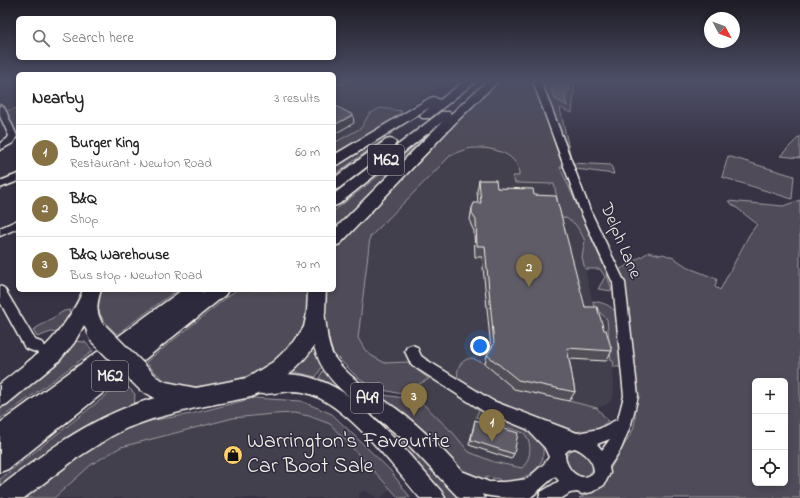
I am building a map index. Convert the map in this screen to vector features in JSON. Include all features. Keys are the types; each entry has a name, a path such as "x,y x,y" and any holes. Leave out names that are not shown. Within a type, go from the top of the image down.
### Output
{"highway":[{"path":"336,160 427,104"},
{"name":"M62","path":"336,183 440,104"},
{"name":"M62","path":"336,199 456,104"},
{"path":"336,238 468,104"},
{"name":"M62","path":"0,437 192,292"},
{"name":"M62","path":"0,461 216,292"},
{"name":"A49","path":"90,296 89,321 98,333 148,383 155,388 166,392 196,398 251,387 280,369 295,355 313,329 316,313 317,292"},
{"path":"0,397 38,368 52,355 67,337 90,296"},
{"path":"5,498 57,458 99,430 139,413 196,398"}],"main road":[{"name":"A49","path":"316,313 322,349 327,360 336,372 400,423 444,466 473,498"},
{"name":"A49","path":"251,387 291,382 312,386 333,396 354,411 434,498"}],"street":[{"name":"Delph Lane","path":"546,104 585,210 619,283 631,396 627,416 616,444 601,465"},
{"path":"0,107 13,136 8,143 0,147"},
{"path":"0,185 16,178"},
{"path":"0,232 16,225"},
{"path":"0,291 30,344 38,347"},
{"path":"412,350 416,360 420,363 488,406 532,423 576,440 590,446 599,458 601,465 601,472 595,482 590,485 583,486 570,481 561,471 557,457 550,443 532,423"},
{"path":"517,498 552,469 557,457 558,449 562,444 568,440 600,436 624,424"},
{"path":"444,466 465,481 493,491 531,486"},
{"path":"548,497 568,486 576,484"}],"shaded area":[{"path":"336,104 412,104 377,132 336,156"},
{"path":"476,104 573,104 572,113 560,108 572,163 611,165 614,174 560,167 606,271 612,291 598,289 605,277 600,269 585,269 582,257 585,241 575,224 566,218 561,217 554,184 515,183 513,176 519,176 518,167 507,155 499,151 472,148 460,151 450,156 370,237 358,338 365,350 372,356 385,363 407,362 429,379 415,386 415,397 370,387 354,374 330,350 326,335 325,292 336,292 337,243 442,135"},
{"path":"16,108 16,133 5,111"},
{"path":"380,108 402,111 377,132 336,156 336,142 361,128 369,114"},
{"path":"424,110 336,174 336,163"},
{"path":"446,122 336,233 336,209"},
{"path":"800,136 800,158 780,156"},
{"path":"482,148 497,151 516,163 519,170 519,176 515,183 554,184 561,217 566,218 575,224 585,241 582,257 594,307 607,319 611,360 613,360 614,395 609,403 597,408 569,401 483,397 476,417 524,433 529,438 530,446 528,462 522,468 494,462 469,452 454,434 415,397 415,386 429,378 407,362 385,363 372,356 365,350 358,338 370,237 450,156 464,150"},
{"path":"728,156 794,176 792,199 722,177"},
{"path":"800,200 800,498 579,498 601,487 633,430 635,421 635,390 626,304 619,270 649,252 661,255 663,254 674,258 689,268 717,279 715,287 720,290 749,235 757,224 728,201 783,206"},
{"path":"100,292 174,292 117,334 100,315 98,304"},
{"path":"234,292 308,292 304,324 295,342 276,361 253,374 227,382 183,387 168,383 146,362"},
{"path":"593,301 607,305 617,314 622,367 614,367 613,361 611,360 607,319 594,307"},
{"path":"70,310 69,313 71,313 65,326 57,337 59,338 59,341 53,348 39,361 0,391 0,384 37,356 56,333 51,332 37,337 33,330 64,311"},
{"path":"72,341 85,342 93,351 0,419 0,404"},
{"path":"315,344 323,365 316,377 291,371"},
{"path":"472,358 569,401 597,408 608,421 595,431 576,432 555,426 535,416 496,403 459,382 458,370 461,363"},
{"path":"325,367 392,425 462,498 446,498 361,406 319,378"},
{"path":"123,382 135,394 134,410 0,496 0,479"},
{"path":"371,392 419,400 454,434 469,452 494,462 522,468 529,456 530,451 527,437 524,433 476,417 480,407 528,429 543,443 542,460 538,467 529,475 505,483 500,484 499,479 486,477 486,480 468,476 450,460 419,426 398,408 384,402"},
{"path":"254,398 301,401 332,414 390,470 410,497 399,498 330,424 309,416 294,413 233,418 121,447 92,464 54,498 14,498 83,445 138,423 191,414"},
{"name":"Warrington's Favourite Car Boot Sale","path":"294,413 309,416 330,424 390,489 381,498 377,498 364,490 359,494 359,498 54,498 92,464 121,447 233,418"},
{"path":"573,449 577,449 585,453 592,462 592,471 586,476 577,475 568,467 566,458 567,454"}],"building":[{"path":"336,106 353,115 336,124"},
{"path":"479,180 496,180 497,188 533,189 534,195 556,196 585,307 597,307 612,351 567,348 575,392 518,380 487,355 494,344 485,246 477,246 476,220 472,214 474,203 481,203"},
{"path":"475,420 518,433 514,454 471,440"}],"place":[{"name":"B&Q","path":"529,287"},
{"name":"B&Q Warehouse","path":"414,416"},
{"name":"Burger King","path":"492,442"},
{"name":"Warrington's Favourite Car Boot Sale","path":"233,455"}]}
